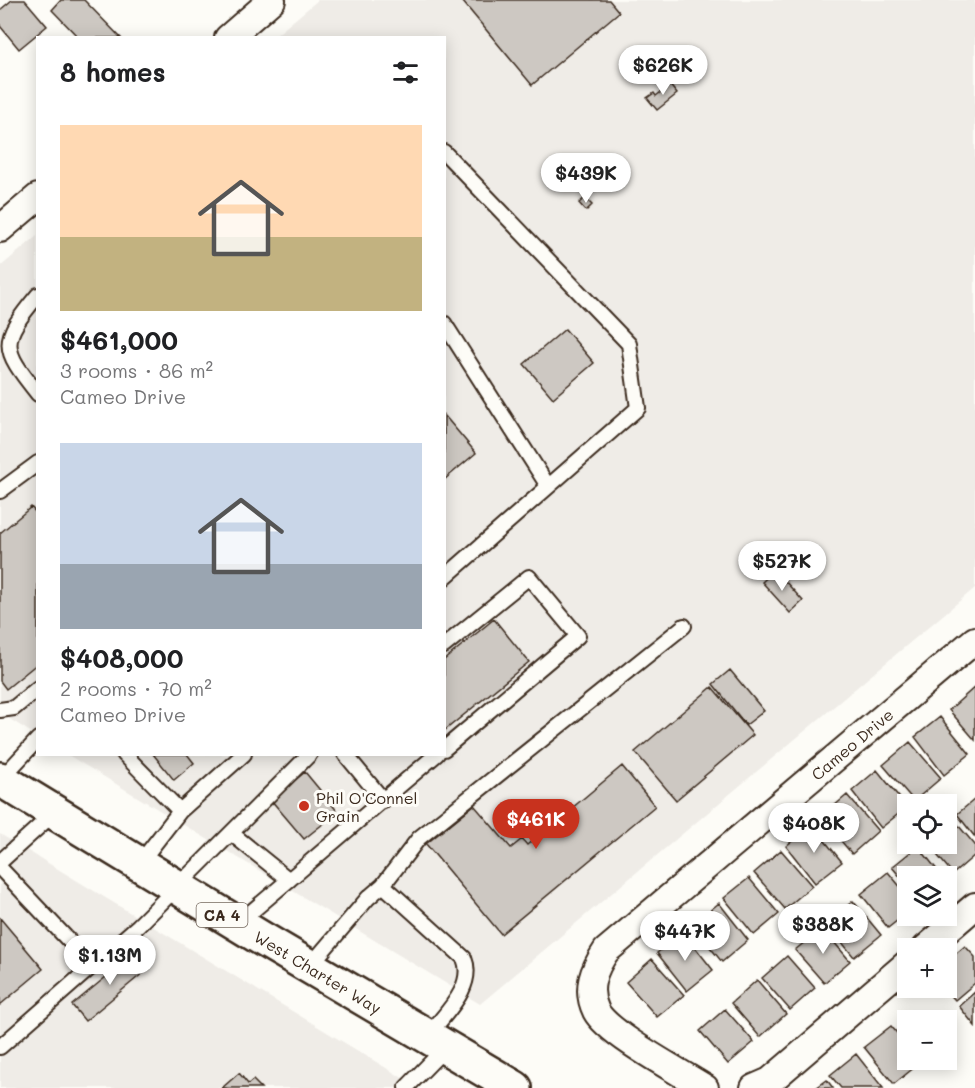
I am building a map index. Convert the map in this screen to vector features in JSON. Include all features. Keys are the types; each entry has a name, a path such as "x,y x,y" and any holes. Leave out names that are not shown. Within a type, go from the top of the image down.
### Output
{"highway":[{"name":"West Charter Way","path":"0,779 237,924 515,1088"}],"street":[{"path":"230,36 273,0"},
{"path":"0,229 36,199"},
{"name":"Cameo Drive","path":"705,1088 611,1028 596,1011 591,991 592,972 606,951 975,640"},
{"path":"938,938 975,906"},
{"path":"754,1088 770,1081 897,972"}],"lane":[{"path":"446,154 629,344 638,408 446,576"},
{"path":"36,297 14,317 2,341 5,354 36,392"},
{"path":"446,326 548,486"},
{"path":"0,491 36,464"},
{"path":"446,644 529,577 578,636 446,747"},
{"path":"309,967 368,898 383,885 419,838 684,626"},
{"path":"0,710 14,708 36,690"},
{"path":"0,779 36,741"},
{"path":"126,756 180,811"},
{"path":"140,864 180,811 242,756"},
{"path":"0,1047 178,888 308,756"},
{"path":"347,756 383,800"},
{"path":"237,924 435,756"},
{"path":"0,862 54,812"},
{"path":"231,833 289,880"},
{"path":"0,868 93,966"},
{"path":"383,885 464,958 469,970 467,983 437,1042 406,1088"}],"shaded area":[{"path":"318,0 975,0 975,588 480,1004 70,756 446,756 446,36 275,36"},
{"path":"36,237 36,735 0,713 0,267"},
{"path":"0,834 401,1077 419,1088 0,1088"}],"building":[{"path":"12,0 25,0 47,26 19,49 0,26 0,10"},
{"path":"61,0 84,0 119,36 77,36 52,10"},
{"path":"465,0 609,0 619,12 532,85 463,2"},
{"path":"665,79 677,94 657,110 647,98 654,93 656,96 666,88 660,82"},
{"path":"585,198 592,205 586,211 579,203"},
{"path":"565,329 594,363 553,398 524,364"},
{"path":"446,417 476,453 446,478"},
{"path":"31,507 36,513 36,665 6,689 0,681 0,533"},
{"path":"775,570 803,601 790,613 762,582"},
{"path":"494,619 529,662 446,729 446,658"},
{"path":"730,670 764,711 746,725 713,684"},
{"path":"712,687 753,735 676,800 635,752"},
{"path":"975,687 975,740 949,710"},
{"path":"940,717 970,754 944,775 915,737"},
{"path":"910,742 941,778 922,794 908,794 883,765"},
{"path":"155,756 189,756 194,763 174,780"},
{"path":"622,766 655,806 501,934 426,844 474,805 511,848 522,839 527,845 545,829 540,823 547,817 553,824"},
{"path":"877,770 897,795 897,815 881,828 852,791"},
{"name":"Phil O'Connel Grain","path":"305,772 338,812 304,839 271,800"},
{"path":"847,795 878,831 852,854 821,817"},
{"path":"975,799 975,837 957,814"},
{"path":"957,824 975,845 975,855 957,871 957,866 946,866 936,854 957,854"},
{"path":"812,825 842,862 815,883 786,846"},
{"path":"781,850 812,886 785,909 754,873"},
{"path":"908,854 924,854 934,866 897,866 897,873 892,867"},
{"path":"888,872 897,883 897,921 888,928 861,894"},
{"path":"749,878 779,914 754,935 724,898"},
{"path":"853,901 881,935 854,957 826,923"},
{"path":"719,903 748,940 722,962 692,925"},
{"path":"0,918 43,969 0,1005"},
{"path":"822,928 850,961 824,983 795,950"},
{"path":"683,932 713,970 687,991 657,953"},
{"path":"965,946 975,957 975,983 955,1000 953,998 957,998 957,953"},
{"path":"136,952 149,968 85,1021 72,1005"},
{"path":"787,956 815,988 790,1010 762,978"},
{"path":"652,959 684,995 657,1017 626,982"},
{"path":"757,980 786,1014 760,1037 731,1003"},
{"path":"975,992 975,1026 959,1006"},
{"path":"725,1009 754,1042 728,1064 700,1031"},
{"path":"891,1026 897,1033 897,1070 911,1070 894,1084 864,1047"},
{"path":"856,1054 883,1088 841,1088 830,1075"},
{"path":"239,1073 248,1084 253,1080 261,1088 222,1088"},
{"path":"827,1080 833,1088 816,1088"}],"place":[{"name":"Phil O'Connel Grain","path":"304,806"}]}
